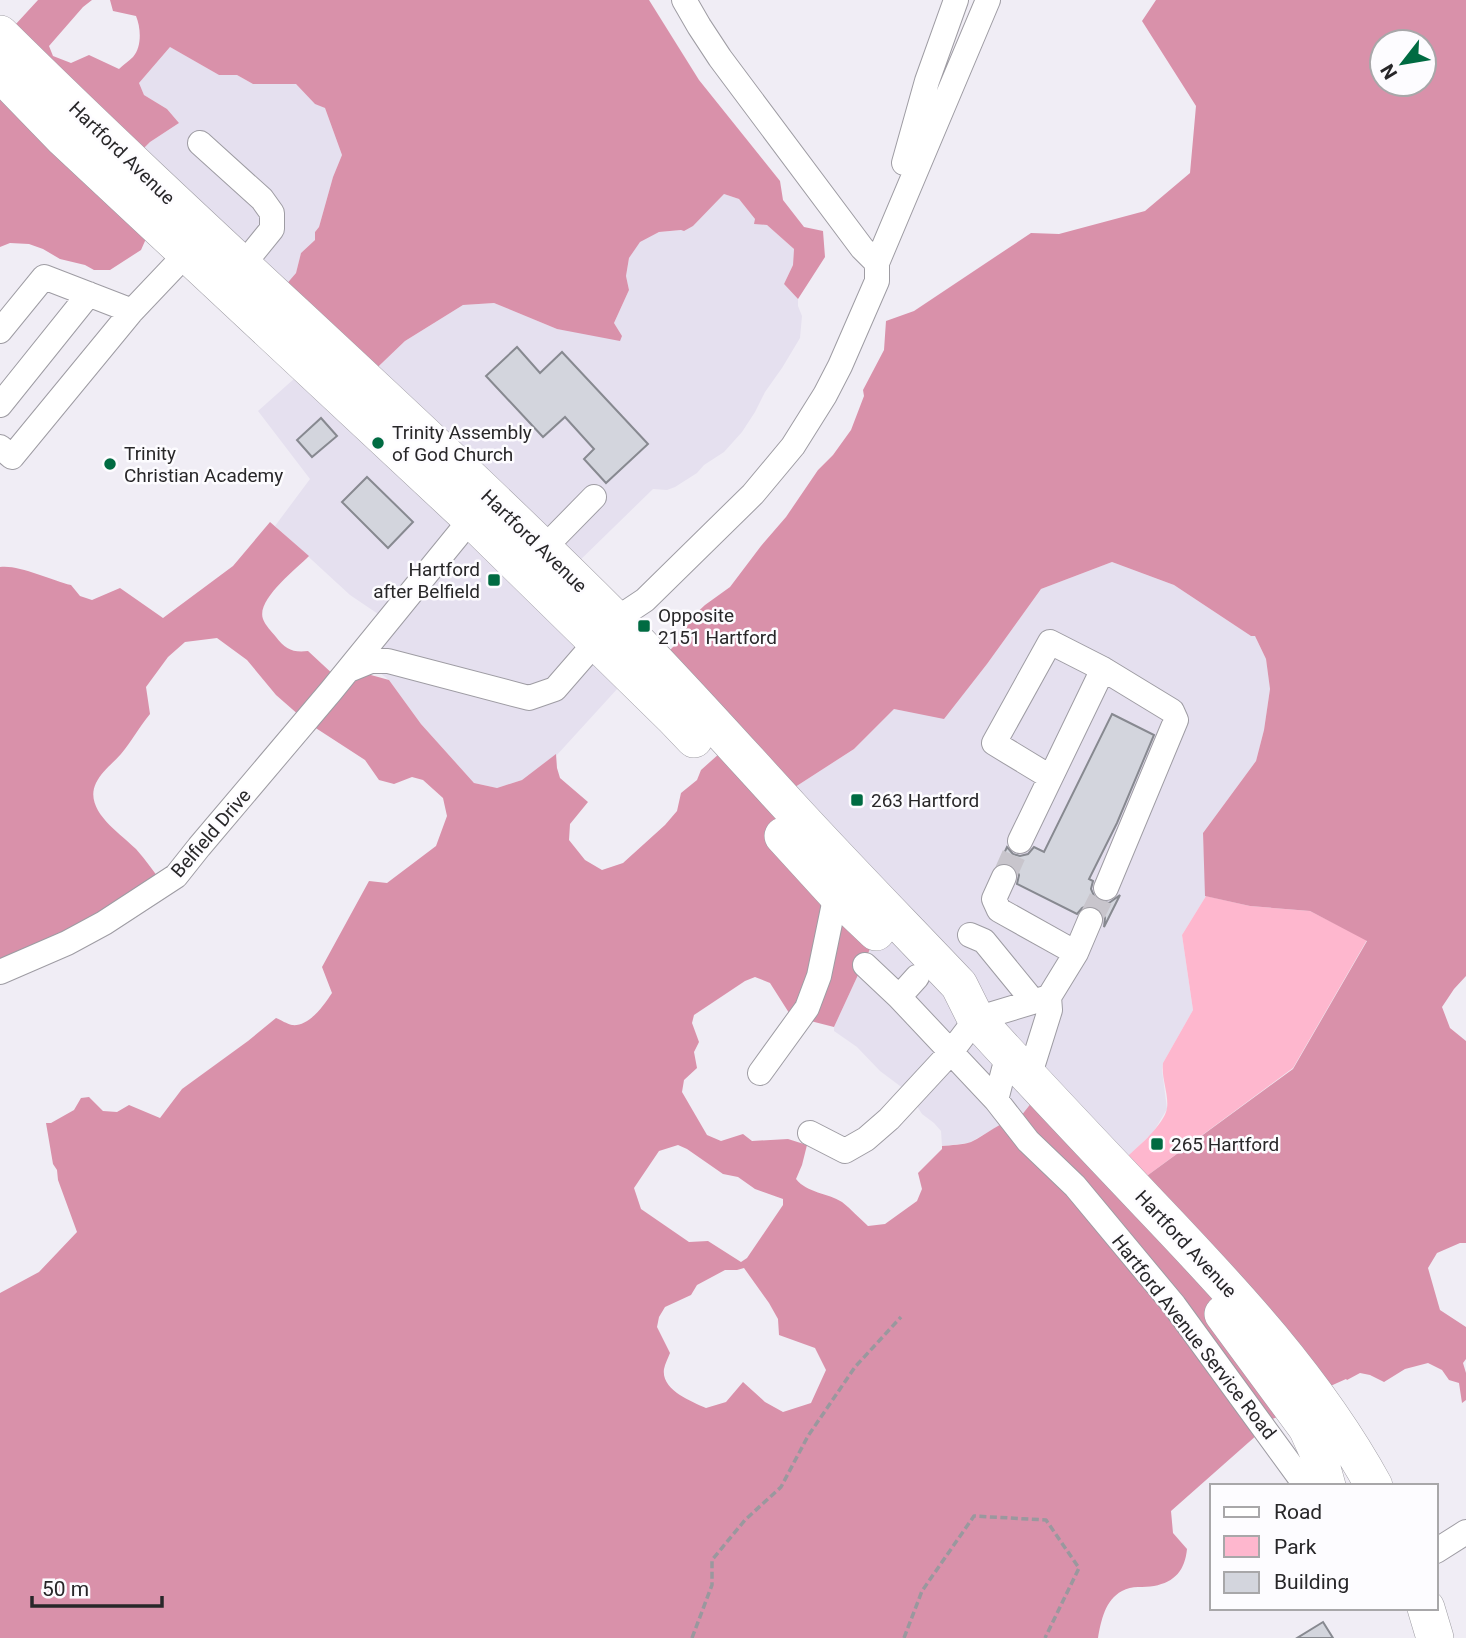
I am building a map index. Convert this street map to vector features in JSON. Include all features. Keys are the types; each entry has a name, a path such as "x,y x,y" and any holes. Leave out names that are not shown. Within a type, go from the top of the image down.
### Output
{"highway":[{"name":"Hartford Avenue","path":"0,34 67,101 543,549 673,717 836,894 877,933 908,987 976,1019"},
{"name":"Hartford Avenue","path":"0,73 62,136 471,519 606,631 959,985 976,1019 1273,1339 1322,1403 1373,1484"},
{"path":"1148,1203 1235,1331 1307,1428 1317,1450 1326,1484"},
{"path":"1427,1610 1435,1638"}],"street":[{"path":"684,0 720,58 862,248 877,263"},
{"path":"902,199 902,171 927,81 956,0"},
{"path":"349,670 371,661 388,661 528,698 555,689 606,631 645,600 753,494 793,446 840,366 877,281 877,263 902,199 984,10 996,0"},
{"path":"200,143 262,199 272,212 272,229 242,266"},
{"path":"0,447 12,457 132,311 187,253"},
{"path":"0,331 44,277 132,311"},
{"path":"0,405 89,294"},
{"path":"543,549 594,496"},
{"name":"Belfield Drive","path":"0,972 67,943 104,923 176,876 349,670 471,519"},
{"path":"1050,778 994,743 1050,642 1172,711 1176,720 1106,888"},
{"path":"1020,841 1102,669"},
{"path":"1004,877 994,899 999,910 1076,953"},
{"path":"760,1073 807,1008 819,976 836,894"},
{"path":"810,1133 845,1151 866,1139 889,1119 951,1052 976,1019 1041,999 1076,953 1090,920"},
{"path":"970,935 984,941 1050,1010 1020,1067 1004,1069 996,1100"},
{"name":"Hartford Avenue Service Road","path":"864,965 908,987 951,1052 996,1100 1028,1141 1074,1186 1174,1305 1305,1484"},
{"path":"1074,1186 1103,1156"},
{"path":"1438,1550 1466,1532"}],"path":[{"path":"692,1638 712,1585 712,1560 745,1520 781,1487 808,1436 855,1367 901,1317"},
{"path":"904,1638 922,1591 974,1516 1046,1520 1079,1568 1045,1638"}],"shaded area":[{"path":"38,0 92,0 49,46 53,56 71,63 89,55 119,69 136,53 140,37 139,26 136,16 113,11 110,0 649,0 699,80 780,181 783,200 804,227 823,231 825,257 798,299 784,284 793,265 794,249 767,225 754,224 755,219 739,199 724,194 693,226 684,231 659,232 640,242 629,258 626,276 629,290 614,323 622,336 620,341 557,329 494,303 463,305 405,341 359,385 272,301 296,273 301,253 315,240 315,232 319,227 342,155 325,108 315,104 296,84 253,84 237,75 219,75 170,47 139,83 144,95 167,109 179,123 150,142 133,159 176,209 145,241 141,250 110,270 94,270 60,259 29,244 10,243 0,247 0,37 4,37"},
{"path":"1156,0 1466,0 1466,976 1442,1007 1450,1028 1466,1041 1466,1243 1437,1253 1428,1268 1440,1310 1466,1327 1466,1359 1463,1363 1466,1373 1466,1400 1462,1403 1459,1383 1449,1380 1442,1370 1428,1363 1405,1369 1384,1382 1360,1373 1326,1388 1286,1414 1264,1422 1266,1427 1171,1511 1173,1533 1187,1549 1178,1574 1161,1584 1130,1588 1116,1595 1105,1612 1098,1638 0,1638 0,1293 39,1272 77,1232 53,1164 46,1123 51,1123 74,1110 81,1098 89,1097 103,1111 117,1112 129,1105 160,1118 182,1089 276,1018 292,1025 310,1019 332,993 322,967 369,881 387,883 436,846 447,816 443,798 423,780 412,777 394,784 379,780 365,760 308,723 276,695 247,660 217,638 185,642 168,657 146,687 150,714 125,749 101,775 93,793 99,812 105,820 136,849 163,884 0,969 0,567 25,570 71,585 80,596 92,600 120,588 163,618 233,566 270,522 309,556 278,585 262,611 265,624 283,645 294,651 308,651 336,677 360,672 389,680 421,724 474,783 497,788 522,780 556,754 560,778 588,802 570,824 569,840 585,860 602,870 623,863 665,825 677,811 681,793 697,780 701,770 720,753 668,652 682,638 690,619 730,587 851,430 864,396 863,390 884,350 886,321 914,311 1031,233 1059,234 1145,211 1190,173 1196,106 1142,21","holes":["1112,562 1174,585 1251,636 1255,636 1266,659 1270,689 1256,761 1203,833 1205,896 1250,906 1310,911 1367,941 1293,1069 1144,1178 1032,1102 1021,1116 971,1142 942,1146 918,1173 922,1189 917,1201 885,1224 868,1226 842,1202 812,1190 796,1179 807,1145 788,1139 752,1141 743,1134 721,1141 707,1135 682,1092 684,1080 697,1068 694,1052 699,1042 692,1023 694,1015 755,977 770,983 791,1016 834,1027 882,923 775,800 854,749 894,709 944,719 1041,589","678,1145 723,1174 738,1177 755,1189 783,1199 783,1205 747,1258 741,1262 708,1241 689,1242 641,1209 634,1188 659,1151","744,1268 778,1319 779,1335 815,1348 826,1370 811,1403 783,1412 765,1402 743,1382 726,1402 706,1408 678,1394 667,1383 664,1369 670,1353 657,1327 665,1307 691,1295 697,1285 725,1270"]},
{"path":"170,47 219,75 237,75 253,84 296,84 315,103 325,108 342,155 319,227 315,232 315,240 301,253 296,273 276,297 133,159 150,142 179,123 167,109 144,95 139,83"},
{"path":"724,194 739,199 755,219 767,225 794,249 793,265 784,284 798,299 802,316 800,338 742,432 724,452 675,487 667,490 653,489 572,568 639,665 556,756 522,780 497,788 474,783 421,724 389,680 358,656 384,618 350,595 275,526 310,479 258,411 323,353 359,385 405,341 463,305 494,303 557,329 622,336 614,323 629,290 626,276 629,258 640,241 659,232 693,226"},
{"path":"1112,562 1174,585 1251,636 1255,636 1266,659 1270,689 1256,761 1203,833 1206,896 1182,935 1193,1010 1163,1063 1167,1109 1154,1131 1121,1163 1032,1102 1021,1116 969,1143 942,1146 941,1131 922,1114 908,1092 880,1071 857,1047 834,1031 882,923 775,800 854,749 894,709 944,718 1041,589"}],"green space":[{"path":"1206,896 1250,906 1310,911 1367,940 1293,1068 1144,1178 1120,1163 1148,1137 1165,1115 1167,1103 1163,1063 1193,1010 1182,935"}],"building":[{"path":"517,347 540,373 562,352 648,444 606,483 584,459 594,449 565,417 543,437 486,376"},
{"path":"321,418 337,436 312,457 297,440"},
{"path":"367,477 413,522 388,548 342,502"},
{"path":"1112,714 1154,735 1117,823 1089,879 1093,881 1091,889 1094,896 1100,901 1109,903 1120,895 1104,927 1105,918 1096,907 1088,905 1077,914 1017,884 1019,875 1016,868 1010,863 999,864 1007,847 1013,854 1020,856 1028,854 1034,847 1044,852"},
{"path":"1323,1622 1333,1638 1297,1638"}],"tunnel":[{"path":"1004,877 1020,841"},
{"path":"1090,920 1106,888"}],"place":[{"name":"Trinity Assembly of God Church","path":"378,443"},
{"name":"Trinity Christian Academy","path":"110,464"},
{"name":"Hartford after Belfield","path":"494,580"},
{"name":"Opposite 2151 Hartford","path":"644,626"},
{"name":"263 Hartford","path":"857,800"},
{"name":"265 Hartford","path":"1157,1144"}]}
